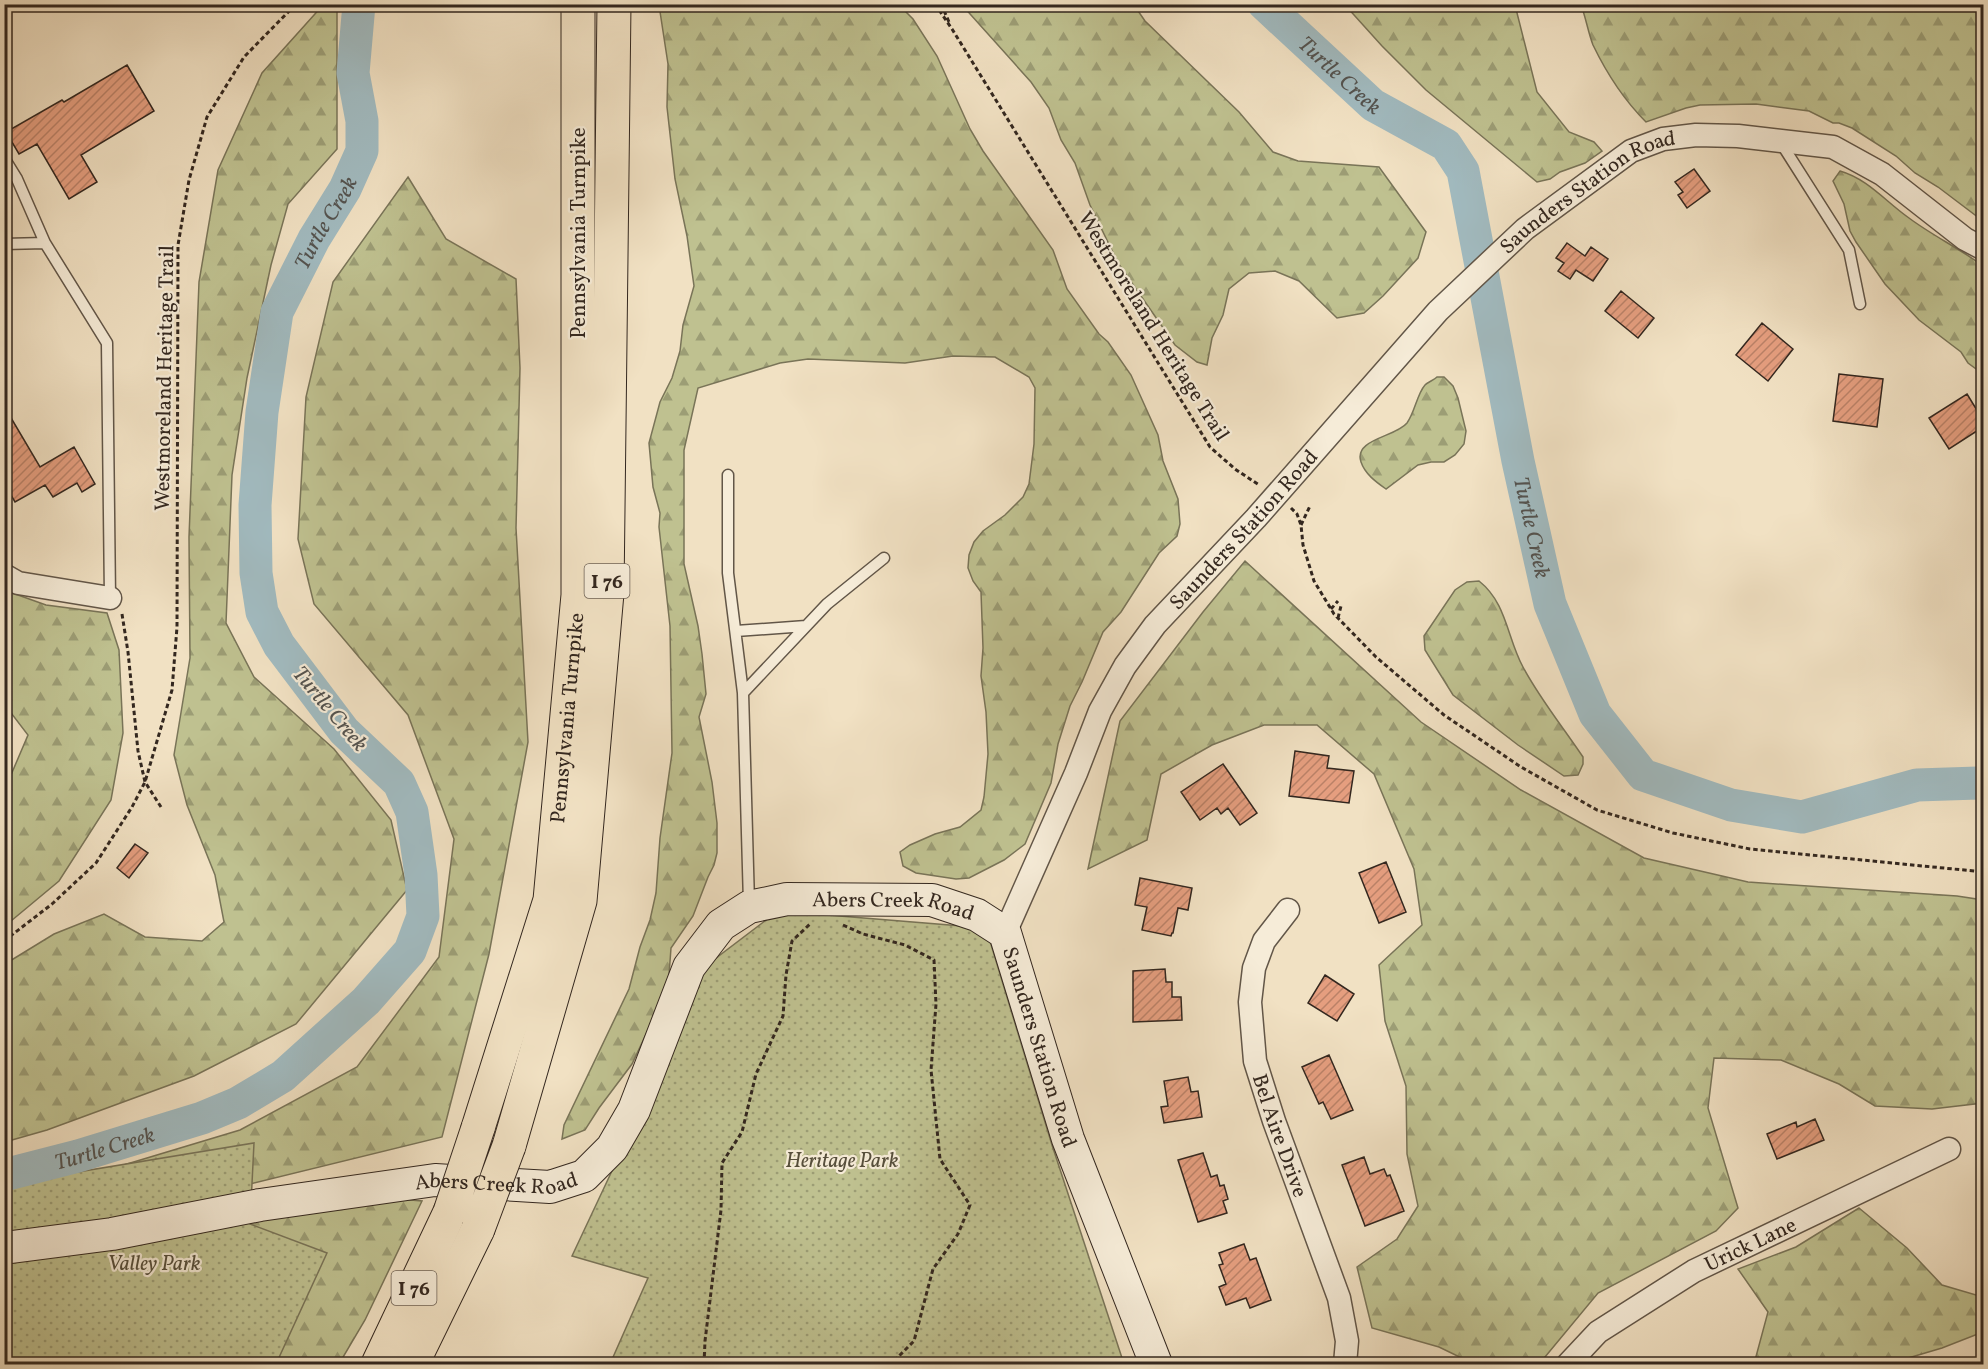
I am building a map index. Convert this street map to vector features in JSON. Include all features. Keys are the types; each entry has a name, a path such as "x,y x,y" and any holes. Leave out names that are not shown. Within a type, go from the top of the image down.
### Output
{"highway":[{"name":"Pennsylvania Turnpike","path":"378,1365 450,1212 550,900 578,595 578,4"},
{"name":"Pennsylvania Turnpike","path":"412,1365 478,1229 509,1146 580,901 607,593 614,4"}],"street":[{"name":"Saunders Station Road","path":"1156,1365 1068,1138 1005,933 1076,773 1100,711 1125,666 1155,625 1276,496 1438,311 1526,229 1631,151 1663,139 1696,135 1738,136 1833,147 1882,174 1965,239 1983,249"},
{"path":"4,575 18,583 110,598"},
{"name":"Abers Creek Road","path":"4,1248 112,1234 260,1205 435,1180 532,1188 550,1187 584,1176 612,1148 634,1110 689,967 721,926 749,907 787,899 932,900 977,915 1005,933"},
{"name":"Bel Aire Drive","path":"1288,910 1264,941 1254,968 1250,1002 1255,1061 1274,1121 1339,1299 1347,1341 1345,1365"},
{"name":"Urick Lane","path":"1568,1365 1598,1332 1694,1270 1949,1149"}],"lane":[{"path":"1779,140 1849,250 1860,304"},
{"path":"4,158 17,179 45,243 107,343 110,598"},
{"path":"4,244 45,243"},
{"path":"728,475 729,573 743,693 749,907"},
{"path":"743,693 827,604 884,558"},
{"path":"736,631 806,626"}],"path":[{"name":"Westmoreland Heritage Trail","path":"4,941 52,904 96,863 132,807 145,782 172,690 177,627 178,245 189,180 207,117 244,57 296,4"},
{"name":"Westmoreland Heritage Trail","path":"935,4 1210,447 1235,469 1276,496 1297,514 1301,525 1303,545 1314,581 1331,609 1376,657 1444,715 1521,767 1597,810 1673,833 1750,849 1983,872"},
{"path":"941,4 952,29"},
{"path":"1301,525 1310,506"},
{"path":"110,598 120,603 128,652 138,751 145,782 161,807"},
{"path":"1331,609 1338,601"},
{"path":"1338,618 1341,606"},
{"path":"704,1365 721,1210 722,1163 742,1132 756,1074 783,1016 786,975 792,941 810,923 818,920"},
{"path":"834,921 864,934 905,945 934,960 936,1005 931,1070 940,1159 970,1205 958,1234 933,1269 914,1341 891,1365"}],"green space":[{"path":"323,5 337,5 337,149 288,204 271,265 247,378 232,475 226,623 254,677 334,749 391,820 407,890 296,1024 194,1076 47,1130 5,1142 5,964 54,934 104,914 145,937 202,941 224,922 215,875 187,805 174,755 190,658 189,537 199,282 218,170 262,73"},
{"path":"659,5 899,5 913,19 937,56 970,129 983,151 1053,250 1067,289 1131,375 1158,435 1163,461 1178,499 1180,524 1177,536 1159,553 1121,612 1103,632 1070,706 1058,744 1051,783 1025,844 1004,860 969,878 956,879 916,873 903,866 900,852 935,834 960,827 981,810 988,754 981,676 983,648 981,592 968,568 969,555 974,542 983,531 1005,515 1023,497 1029,484 1034,444 1035,388 1029,377 995,357 953,356 905,363 808,359 780,363 698,388 684,450 684,564 702,654 706,694 699,717 712,782 717,823 717,853 693,916 671,948 669,975 656,1013 632,1064 585,1130 562,1139 564,1125 629,989 650,920 656,893 660,838 672,753 670,626 659,527 660,513 653,487 649,443 660,402 672,378 680,351 683,325 694,286 687,236 675,179 667,107 668,64"},
{"path":"962,5 1134,5 1145,21 1239,112 1273,152 1298,161 1379,167 1426,232 1418,258 1364,313 1337,318 1299,281 1275,271 1249,273 1229,289 1223,315 1212,338 1207,365 1197,362 1175,345 1118,263 1090,205 1075,163 1061,140 1049,108 1031,82"},
{"path":"1345,5 1515,5 1537,92 1569,132 1594,142 1602,151 1585,163 1560,172 1550,179 1537,182 1426,90"},
{"path":"1581,5 1983,5 1983,221 1938,187 1915,173 1896,156 1852,128 1833,123 1809,111 1756,104 1700,105 1646,122 1623,96 1604,65 1593,45"},
{"path":"1840,171 1859,179 1918,224 1983,266 1983,374 1968,363 1961,352 1919,320 1885,284 1850,231 1844,204 1833,181"},
{"path":"408,177 446,239 516,279 520,368 516,528 528,742 489,954 442,1137 136,1212 14,1198 240,1130 357,1067 439,957 454,839 408,715 314,604 298,539 306,397 333,282"},
{"path":"1437,377 1444,377 1453,386 1458,398 1466,431 1464,444 1455,455 1444,462 1418,465 1386,489 1365,470 1360,454 1369,443 1402,428 1407,423 1422,389"},
{"path":"1245,561 1421,722 1521,790 1644,858 1748,882 1957,896 1983,900 1983,1103 1932,1109 1875,1106 1839,1084 1781,1060 1714,1058 1708,1108 1738,1208 1716,1231 1598,1293 1540,1363 1474,1364 1439,1347 1372,1328 1357,1267 1397,1239 1418,1206 1407,1154 1406,1086 1385,1021 1379,965 1422,925 1414,869 1374,774 1317,725 1264,725 1212,745 1161,774 1147,840 1088,869 1120,721"},
{"path":"1479,581 1501,610 1518,656 1530,679 1583,757 1583,764 1578,775 1564,776 1518,745 1453,695 1425,650 1424,636 1455,590 1467,582"},
{"path":"4,590 46,605 107,613 119,650 123,733 111,800 59,881 5,926 5,789 28,735 5,705"},
{"name":"Heritage Park","path":"778,911 986,928 1052,1145 1124,1364 610,1364 648,1278 572,1256 703,968"},
{"name":"Valley Park","path":"254,1143 250,1224 327,1253 276,1364 5,1364 5,1184"},
{"path":"376,1197 422,1201 365,1320 339,1364 5,1364 87,1251"},
{"path":"1859,1208 1907,1248 1942,1285 1983,1297 1983,1332 1942,1348 1888,1364 1754,1364 1768,1312 1738,1269 1796,1247"}],"building":[{"path":"127,65 154,111 81,155 97,182 69,199 37,144 19,154 6,132 62,100 64,102"},
{"path":"1694,169 1710,191 1687,208 1678,195 1683,192 1675,182"},
{"path":"1567,243 1585,256 1591,247 1608,259 1593,281 1576,270 1570,279 1558,271 1564,263 1556,258"},
{"path":"1621,291 1654,318 1638,338 1605,311"},
{"path":"1762,323 1793,349 1768,381 1736,355"},
{"path":"1839,374 1883,379 1877,427 1833,421"},
{"path":"1967,394 1983,420 1983,427 1949,449 1929,418"},
{"path":"4,406 40,467 74,447 95,484 82,492 77,483 53,497 45,485 15,502 4,483"},
{"path":"1295,751 1329,756 1327,768 1354,771 1349,803 1289,796"},
{"path":"1223,764 1257,813 1240,825 1228,808 1221,814 1217,808 1200,820 1181,792"},
{"path":"135,844 148,853 129,878 117,868"},
{"path":"1386,862 1406,912 1379,923 1359,873"},
{"path":"1140,878 1192,888 1188,910 1178,908 1171,936 1142,930 1147,907 1135,905"},
{"path":"1165,969 1166,982 1172,982 1172,997 1181,997 1182,1020 1133,1022 1133,971"},
{"path":"1325,975 1354,994 1337,1021 1308,1003"},
{"path":"1329,1055 1353,1110 1331,1119 1323,1102 1319,1104 1302,1067"},
{"path":"1188,1077 1191,1092 1198,1091 1202,1117 1164,1123 1161,1107 1168,1106 1164,1081"},
{"path":"1815,1119 1824,1140 1777,1159 1767,1134 1796,1122 1797,1127"},
{"path":"1203,1153 1211,1177 1217,1175 1220,1186 1224,1185 1228,1199 1223,1201 1227,1213 1198,1222 1178,1160"},
{"path":"1364,1157 1370,1174 1384,1169 1387,1176 1390,1175 1404,1211 1365,1226 1342,1165"},
{"path":"1244,1244 1250,1260 1256,1258 1271,1300 1250,1308 1246,1298 1226,1305 1219,1287 1226,1284 1219,1265 1223,1264 1219,1253"}],"waterway":[{"name":"Turtle Creek","path":"4,1175 78,1156 202,1118 238,1103 283,1076 366,1001 410,951 423,916 421,875 412,812 399,783 344,731 279,645 262,612 256,573 255,505 262,412 277,312 314,239 345,189 362,151 362,121 353,73 359,4"},
{"name":"Turtle Creek","path":"1264,4 1373,105 1446,145 1463,171 1518,461 1550,604 1595,714 1643,775 1731,805 1802,817 1917,785 1978,783 1984,785"}]}
